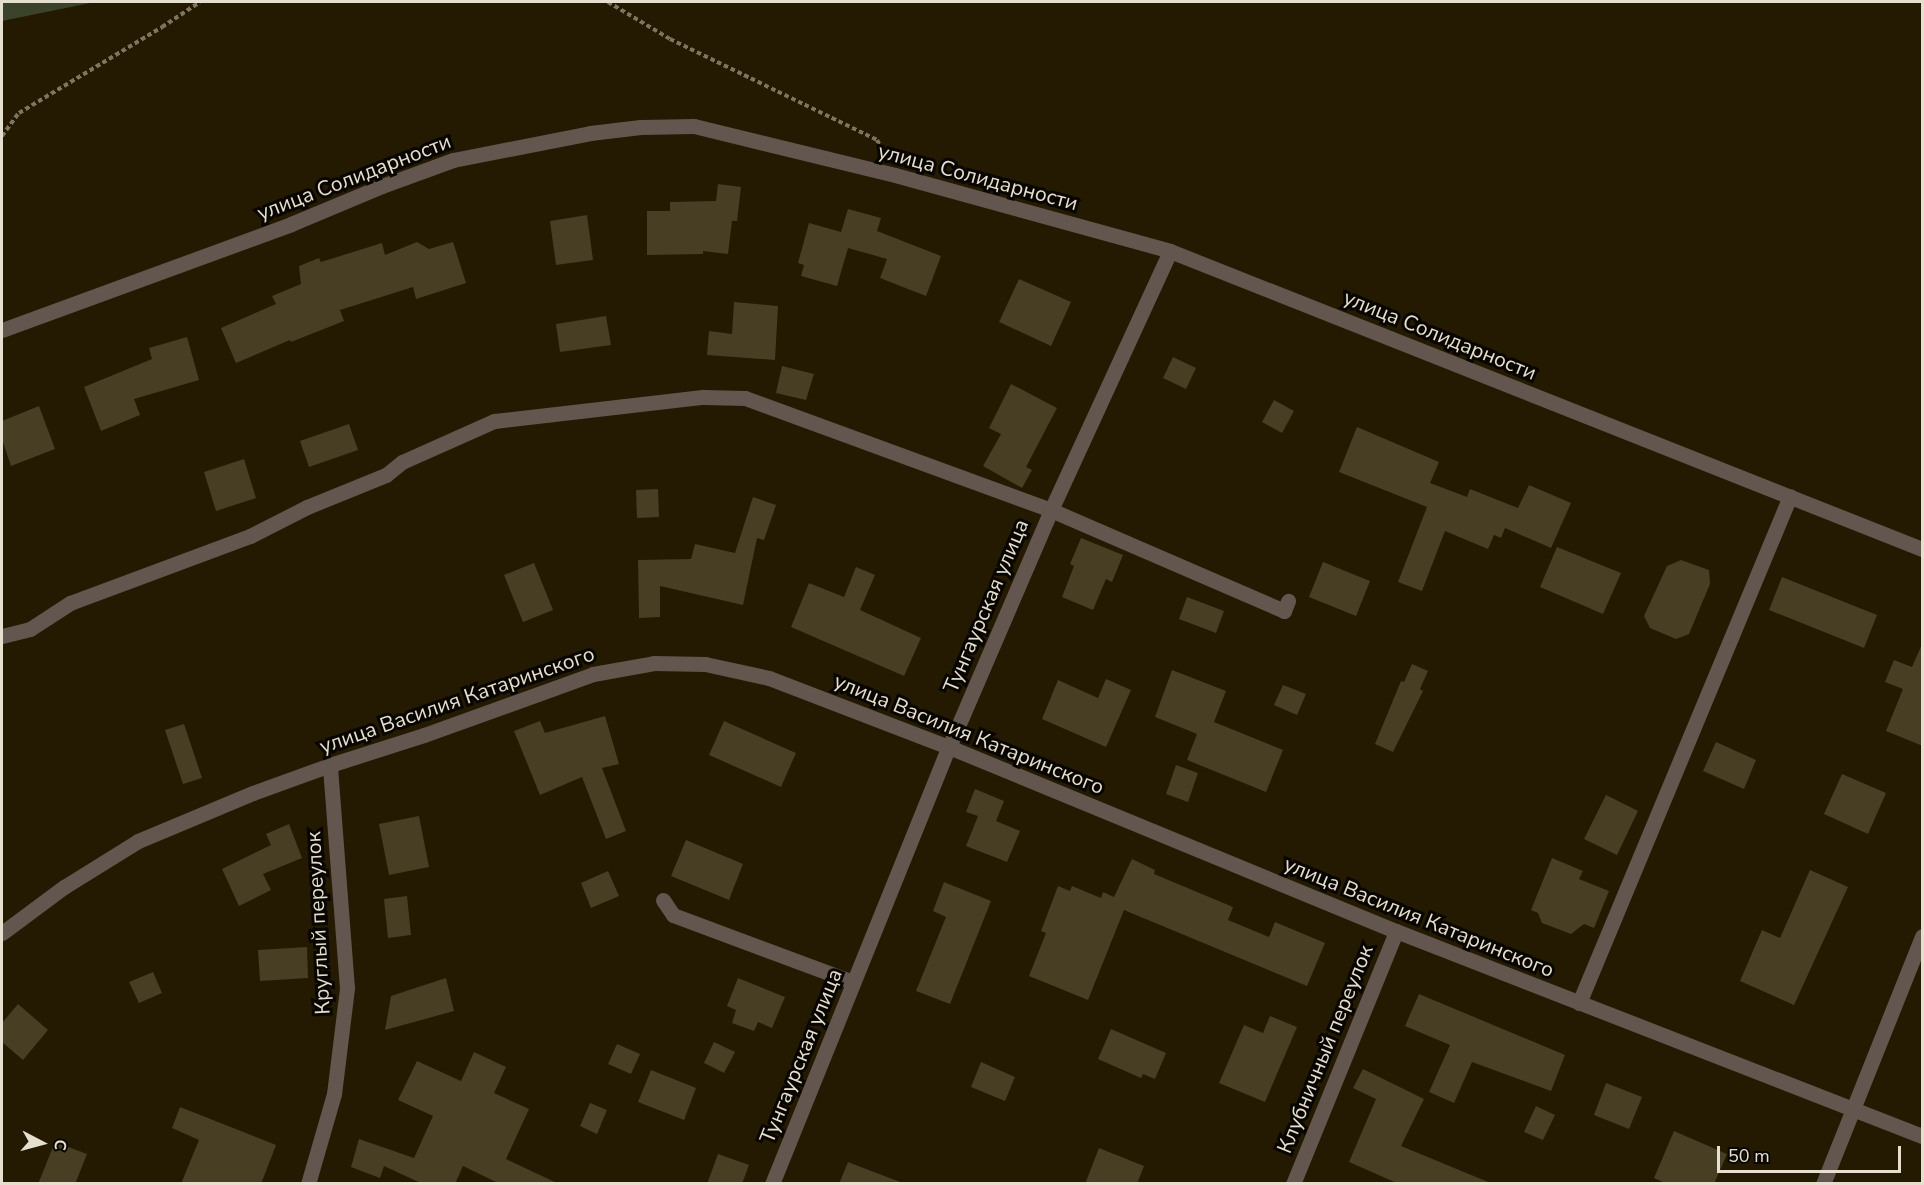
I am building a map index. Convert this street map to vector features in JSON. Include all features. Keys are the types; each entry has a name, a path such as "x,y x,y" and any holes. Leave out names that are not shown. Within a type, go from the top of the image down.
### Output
{"street":[{"name":"улица Солидарности","path":"2,330 291,224 382,186 453,160 546,141 641,127 694,126 894,175 1170,251 1923,549"},
{"name":"Тунгаурская улица","path":"772,1184 948,747 1051,510 1170,251"},
{"path":"2,636 30,629 70,603 250,536 307,507 386,475 402,462 494,421 703,397 746,398 1051,510 1284,610 1288,602"},
{"path":"1579,1003 1790,496"},
{"name":"улица Василия Катаринского","path":"2,933 64,887 138,841 253,793 593,674 654,663 705,664 769,678 948,747 1396,931 1923,1136"},
{"name":"Круглый переулок","path":"308,1184 334,1094 347,988 330,765"},
{"path":"663,900 673,915 853,982"},
{"name":"Клубничный переулок","path":"1293,1184 1396,931"},
{"path":"1823,1184 1923,936"}],"path":[{"path":"2,136 19,113 200,2"},
{"path":"608,2 670,39 877,140 894,175"}],"green space":[{"path":"2,2 95,2 2,21"}],"building":[{"path":"718,184 741,187 737,221 732,221 728,254 703,251 703,254 647,255 647,211 670,211 670,202 716,201"},
{"path":"848,209 881,218 877,231 941,256 926,296 880,278 887,259 848,248 837,286 801,276 804,265 798,263 809,223 841,232"},
{"path":"587,215 593,260 556,265 550,221"},
{"path":"417,242 429,249 453,242 466,283 416,299 413,287 340,310 344,321 291,342 290,340 236,363 221,328 276,304 272,296 301,284 299,266 319,258 321,262 382,243 385,255"},
{"path":"1019,279 1071,302 1051,346 999,322"},
{"path":"734,302 778,306 775,360 707,355 709,331 732,334"},
{"path":"606,316 611,345 560,352 556,324"},
{"path":"187,337 199,380 134,399 140,415 101,431 84,387 152,359 149,348"},
{"path":"1173,357 1196,368 1186,389 1163,378"},
{"path":"782,366 814,374 806,400 776,393"},
{"path":"1011,384 1057,408 1026,467 1032,470 1022,488 983,466 1001,434 989,428"},
{"path":"1274,400 1294,411 1282,433 1262,422"},
{"path":"39,406 55,449 11,466 2,439 2,421"},
{"path":"349,424 358,450 309,467 300,441"},
{"path":"1357,427 1439,462 1430,483 1467,497 1470,489 1518,508 1529,485 1571,503 1551,548 1505,528 1501,538 1494,535 1488,549 1445,531 1422,591 1398,582 1427,507 1339,472"},
{"path":"244,459 256,498 216,511 204,472"},
{"path":"658,489 659,517 637,518 636,490"},
{"path":"753,497 776,505 764,540 757,538 743,605 660,586 660,617 639,618 638,560 691,559 695,544 735,553"},
{"path":"1081,538 1123,555 1112,582 1106,579 1093,610 1062,597 1074,566 1070,564"},
{"path":"1557,547 1621,573 1603,614 1540,587"},
{"path":"1681,560 1709,570 1710,584 1689,634 1676,639 1650,628 1644,616 1667,566"},
{"path":"1323,562 1370,581 1356,616 1309,597"},
{"path":"534,563 553,610 523,622 504,575"},
{"path":"856,567 875,575 860,610 921,638 904,676 791,627 809,583 844,597"},
{"path":"1782,577 1877,615 1864,648 1769,610"},
{"path":"1187,597 1224,611 1216,633 1179,619"},
{"path":"1923,642 1923,746 1886,731 1903,689 1885,682 1894,660 1912,667"},
{"path":"1412,664 1428,671 1420,689 1423,691 1393,752 1375,744 1401,681 1404,682"},
{"path":"1172,670 1226,691 1214,722 1283,750 1266,792 1187,760 1197,734 1155,717"},
{"path":"1106,679 1131,690 1106,747 1042,719 1058,680 1098,698"},
{"path":"1283,685 1306,694 1297,715 1274,705"},
{"path":"605,716 619,764 602,768 626,831 606,839 582,777 540,795 514,731 540,721 545,733"},
{"path":"724,721 796,753 781,787 709,755"},
{"path":"184,724 202,778 183,784 165,730"},
{"path":"1716,742 1756,760 1744,789 1703,771"},
{"path":"1176,765 1198,773 1188,802 1166,794"},
{"path":"1842,774 1886,793 1868,834 1824,814"},
{"path":"975,789 1004,801 996,821 1020,831 1007,862 966,846 978,816 966,812"},
{"path":"1606,795 1638,811 1617,855 1584,839"},
{"path":"419,816 429,867 389,875 379,824"},
{"path":"289,824 302,858 263,874 271,890 239,906 222,869 271,845 266,834"},
{"path":"686,840 743,864 729,900 671,876"},
{"path":"1552,858 1583,871 1579,879 1609,891 1594,928 1584,924 1571,934 1542,923 1538,913 1531,910"},
{"path":"1132,859 1155,870 1154,874 1233,907 1228,920 1269,937 1275,922 1325,943 1307,986 1124,910 1088,1000 1029,976 1046,933 1041,931 1058,886 1070,891 1072,886 1101,898 1103,892 1114,897"},
{"path":"1810,870 1848,887 1794,1005 1740,981 1762,930 1780,938"},
{"path":"608,871 619,896 591,908 581,883"},
{"path":"944,882 991,901 950,1004 916,991 946,917 933,911"},
{"path":"407,896 411,935 388,938 384,899"},
{"path":"307,947 308,978 260,981 258,950"},
{"path":"153,972 162,993 139,1003 129,982"},
{"path":"446,978 454,1011 385,1030 391,996"},
{"path":"738,978 785,997 772,1028 758,1022 754,1031 732,1023 736,1010 727,1006"},
{"path":"1419,994 1565,1055 1551,1091 1472,1062 1454,1103 1429,1092 1450,1045 1405,1026"},
{"path":"18,1004 48,1030 23,1060 2,1042 2,1023"},
{"path":"1270,1016 1297,1027 1265,1102 1219,1083 1244,1025 1263,1033"},
{"path":"1111,1029 1166,1053 1155,1079 1143,1074 1141,1078 1098,1059"},
{"path":"714,1042 735,1052 724,1073 704,1063"},
{"path":"617,1044 640,1054 631,1074 608,1064"},
{"path":"474,1052 506,1067 494,1093 529,1109 506,1159 559,1184 500,1184 463,1166 455,1184 423,1184 384,1166 380,1178 351,1167 359,1139 414,1158 433,1116 398,1100 417,1061 461,1081"},
{"path":"981,1062 1015,1077 1005,1101 971,1087"},
{"path":"1363,1069 1424,1099 1401,1146 1493,1184 1399,1184 1349,1162 1376,1099 1353,1088"},
{"path":"651,1070 696,1088 684,1120 638,1102"},
{"path":"1606,1083 1642,1097 1629,1129 1594,1115"},
{"path":"590,1103 607,1110 597,1134 580,1126"},
{"path":"1536,1106 1555,1115 1543,1140 1524,1132"},
{"path":"180,1107 276,1145 261,1184 181,1184 199,1140 172,1128"},
{"path":"1674,1131 1727,1154 1714,1184 1667,1184 1654,1178"},
{"path":"55,1142 87,1154 75,1184 38,1184"},
{"path":"1099,1148 1144,1166 1137,1184 1085,1184"},
{"path":"718,1154 749,1165 742,1184 707,1184"},
{"path":"848,1162 900,1182 900,1184 839,1184"}]}
